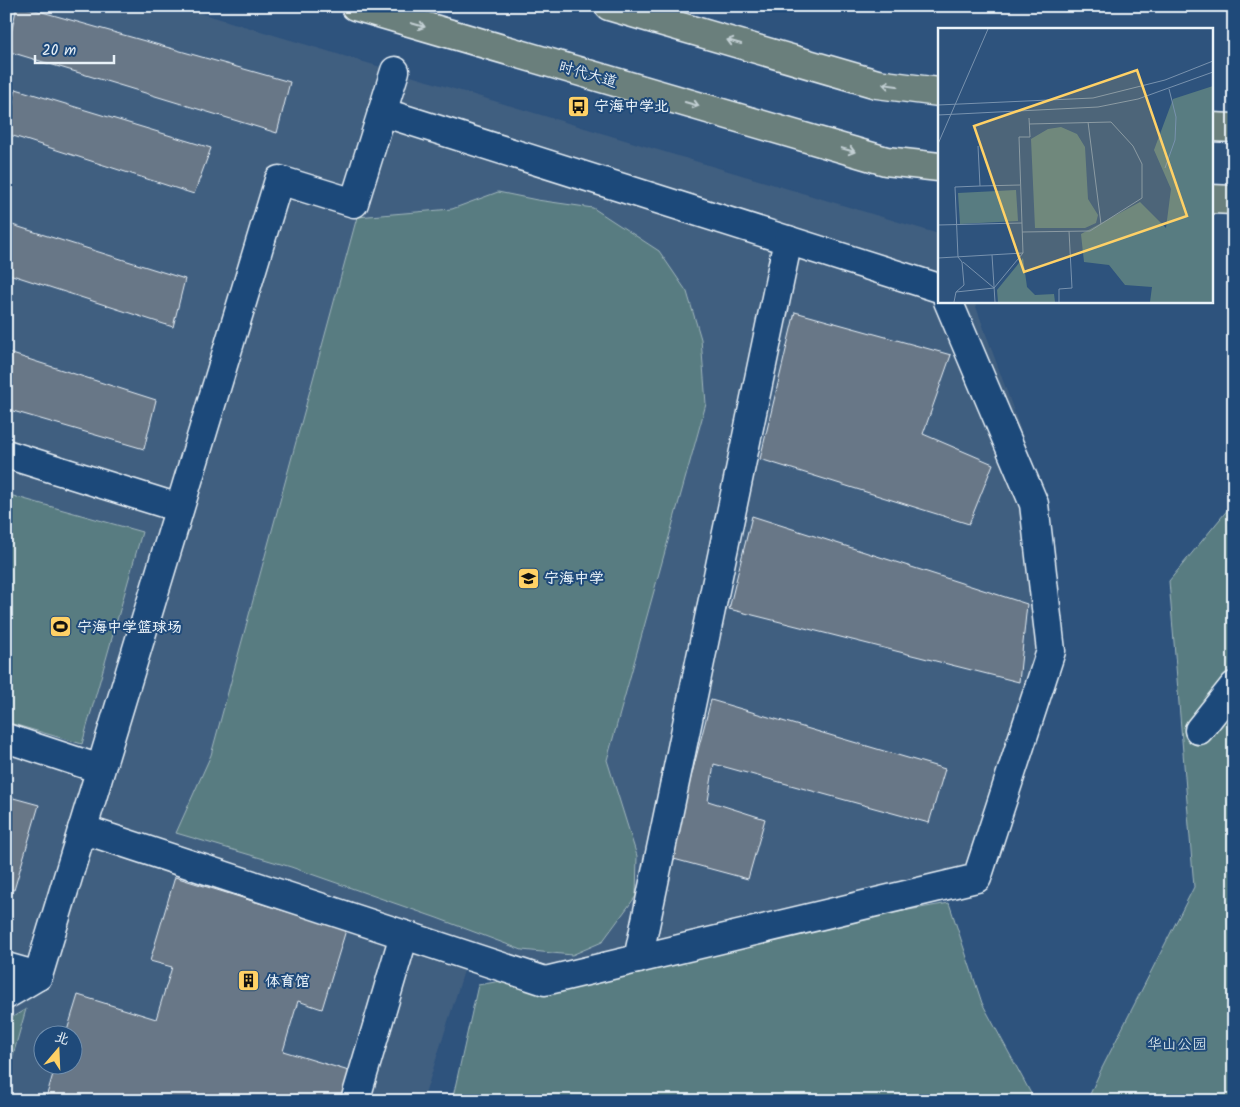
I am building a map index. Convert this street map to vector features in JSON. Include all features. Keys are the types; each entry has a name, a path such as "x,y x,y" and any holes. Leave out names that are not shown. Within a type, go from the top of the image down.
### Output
{"main road":[{"name":"时代大道","path":"355,6 886,160 938,167"},
{"path":"609,6 877,84 938,92"},
{"path":"1212,126 1234,128"},
{"path":"1212,199 1234,200"}],"street":[{"path":"6,995 38,976 279,180 354,203 394,71"},
{"path":"382,112 938,288"},
{"path":"638,959 788,240"},
{"path":"82,829 545,981 977,878 1051,651 1034,504 948,302"},
{"path":"6,454 179,508"},
{"path":"1199,730 1234,686"},
{"path":"6,738 100,769"},
{"path":"355,1101 404,935"},
{"path":"6,967 38,976"}],"shaded area":[{"name":"宁海中学","path":"6,6 177,6 938,234 938,302 974,302 1048,505 1051,651 977,878 545,981 469,955 423,1101 6,1101"}],"green space":[{"path":"498,192 593,208 659,251 687,292 701,339 706,404 607,760 637,856 636,896 602,942 572,955 522,950 291,867 176,833 211,755 357,217 452,209"},
{"name":"宁海中学篮球场","path":"6,494 142,532 82,744 6,722"},
{"name":"华山公园","path":"1234,502 1234,1101 1087,1101 1194,887 1169,581"},
{"path":"949,903 982,1003 1035,1101 452,1101 478,985"},
{"path":"26,1009 6,1080 6,1021"}],"building":[{"path":"17,6 290,82 277,133 7,51"},
{"path":"16,89 211,148 194,194 7,134"},
{"path":"6,223 185,279 173,327 6,273"},
{"path":"795,312 951,355 923,434 993,464 969,524 760,459"},
{"path":"6,352 156,400 144,449 6,409"},
{"path":"752,516 1027,604 1019,682 729,609"},
{"path":"711,700 945,769 929,823 714,764 708,801 765,819 748,879 670,858"},
{"path":"6,796 39,805 14,890 6,888"},
{"name":"体育馆","path":"175,877 346,930 322,1009 298,1001 283,1051 362,1075 354,1101 45,1101 53,1074 82,1074 82,1024 69,1024 78,995 156,1019 172,967 150,961"}],"place":[{"name":"宁海中学北","path":"578,106"},
{"name":"宁海中学","path":"528,578"},
{"name":"宁海中学篮球场","path":"61,627"},
{"name":"体育馆","path":"249,981"}]}
